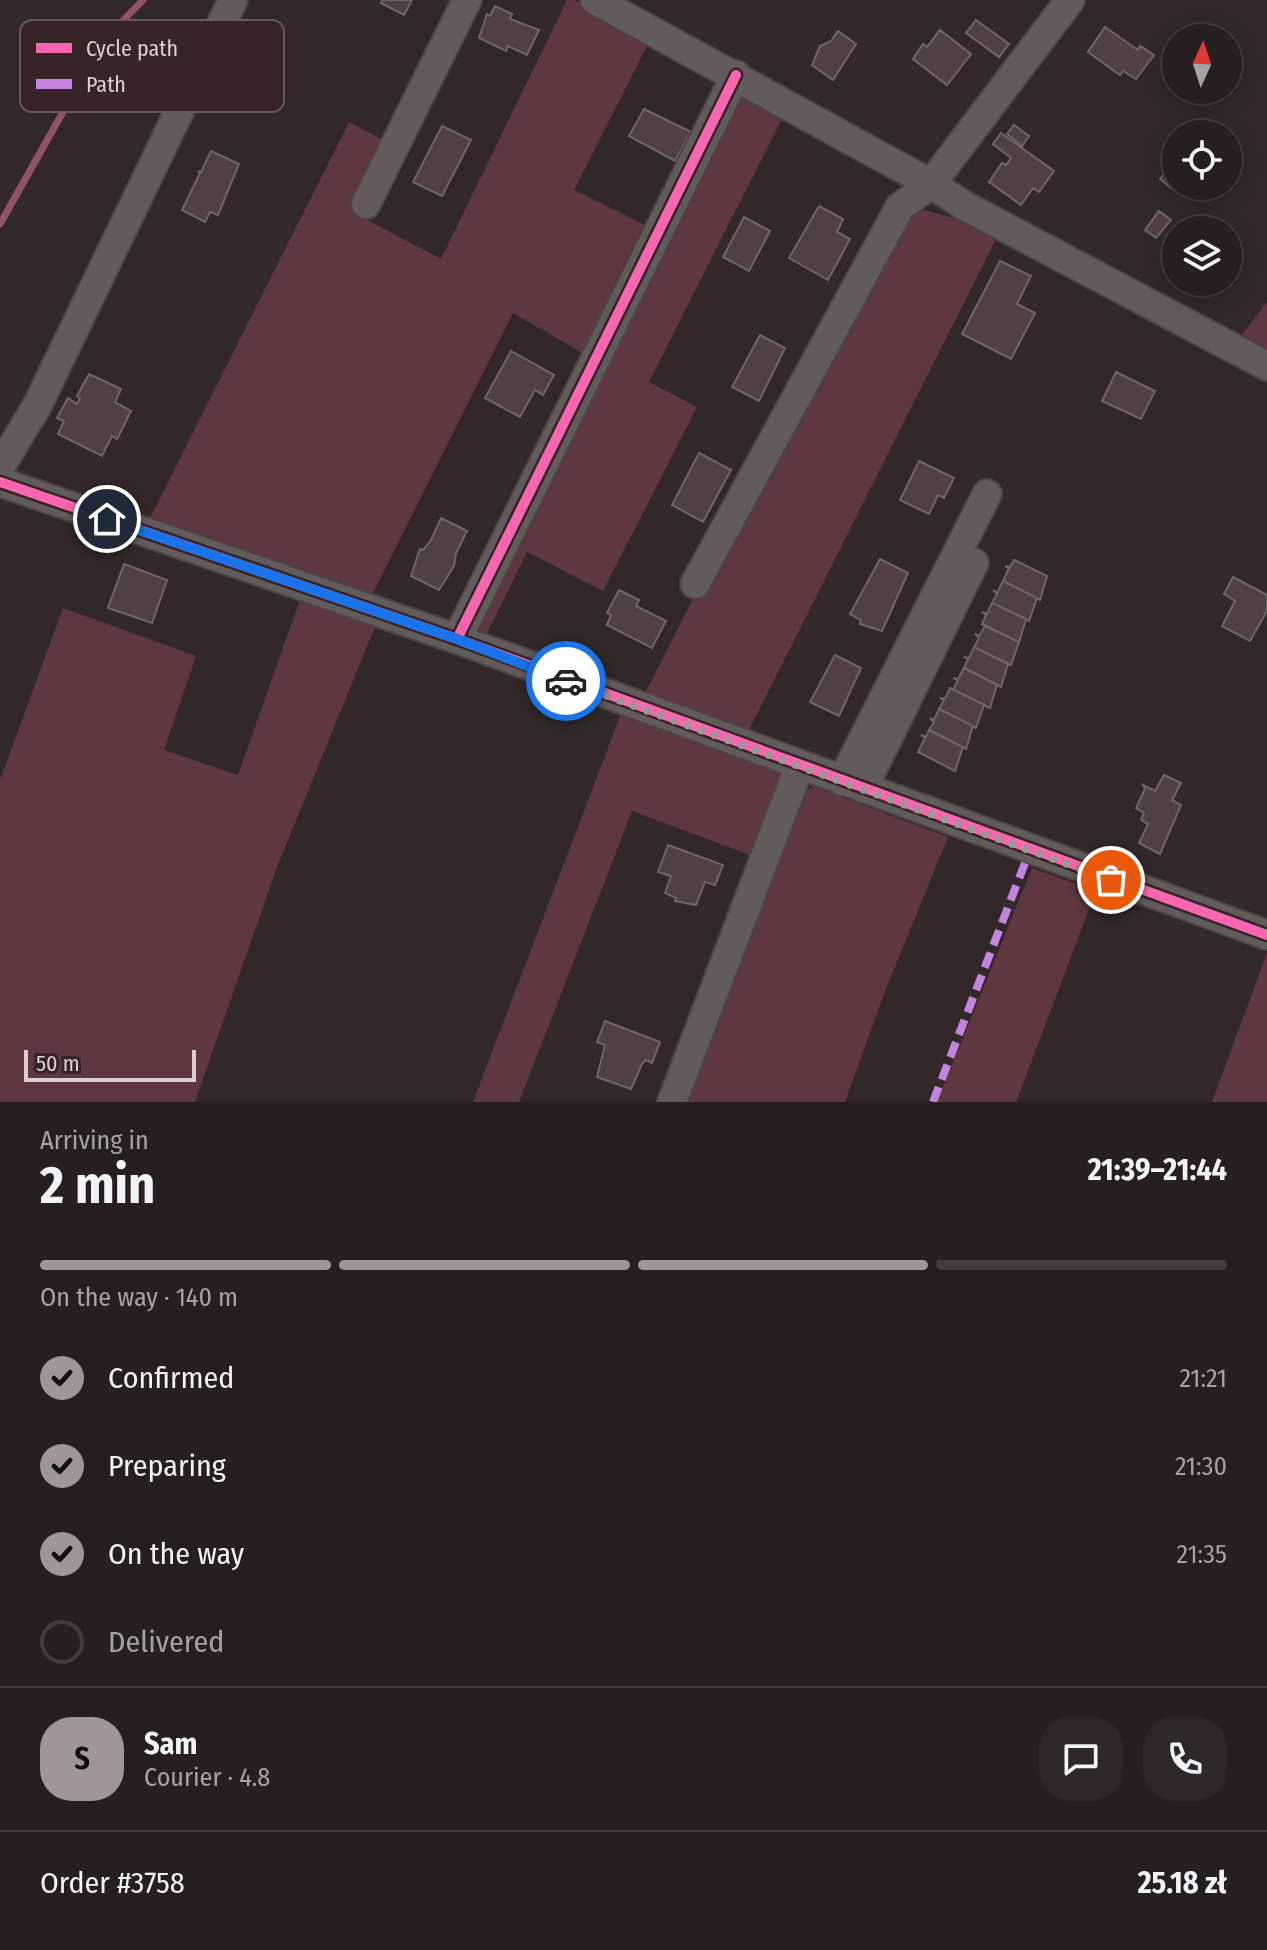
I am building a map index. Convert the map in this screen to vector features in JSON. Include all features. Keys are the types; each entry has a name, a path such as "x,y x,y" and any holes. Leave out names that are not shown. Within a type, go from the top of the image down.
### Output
{"street":[{"path":"223,20 233,0"},
{"path":"366,204 467,0"},
{"path":"595,0 736,75 965,206 1267,366"},
{"path":"695,584 900,207 931,184 1070,0"},
{"path":"457,639 736,75"},
{"path":"0,467 37,406 179,112"},
{"path":"0,482 457,639 1267,935"},
{"path":"853,784 987,494"},
{"path":"853,784 983,544"},
{"path":"672,1102 800,765"}],"shaded area":[{"path":"567,0 574,0 651,38 574,190 653,229 586,355 513,313 369,601 147,524 349,122 389,143 354,213 441,259"},
{"path":"745,95 786,111 649,382 697,407 603,591 527,552 482,643 466,636 731,106"},
{"path":"925,210 1000,231 745,738 641,701 695,595 912,214"},
{"path":"1267,302 1267,358 1238,340"},
{"path":"302,594 379,617 277,867 195,1102 0,1102 0,780 63,608 196,656 164,750 238,775"},
{"path":"624,706 784,772 755,857 632,811 519,1102 473,1102"},
{"path":"813,786 948,837 887,986 845,1102 685,1102 798,797"},
{"path":"1032,868 1096,891 1016,1102 937,1102"},
{"path":"1267,953 1267,1102 1212,1102"}],"building":[{"path":"382,0 412,0 404,15 381,3"},
{"path":"495,6 512,14 510,19 539,30 527,55 508,46 506,51 479,38 487,14 490,16"},
{"path":"976,20 1009,44 999,57 966,33"},
{"path":"1105,27 1138,50 1140,46 1154,55 1136,79 1123,71 1120,75 1088,52"},
{"path":"940,30 971,54 947,85 913,59 923,44 927,47"},
{"path":"838,31 856,44 833,80 812,65 820,46 831,41"},
{"path":"644,109 691,132 675,161 629,136"},
{"path":"1014,125 1029,136 1022,146 1007,134"},
{"path":"442,126 471,140 442,196 413,182"},
{"path":"1001,133 1054,171 1039,192 1033,188 1021,205 989,182 1002,163 1006,165 1011,158 993,144"},
{"path":"211,151 239,164 218,215 210,212 205,222 182,210 200,173 198,171 201,172"},
{"path":"819,206 843,219 837,232 850,239 828,280 789,258"},
{"path":"1159,211 1166,216 1162,216 1162,231 1156,238 1145,230"},
{"path":"744,217 770,231 749,271 723,257"},
{"path":"1000,261 1031,276 1017,304 1035,313 1011,359 962,334"},
{"path":"760,335 785,348 759,401 732,387"},
{"path":"511,351 554,375 543,395 535,390 520,417 485,398"},
{"path":"1116,372 1155,391 1141,419 1102,401"},
{"path":"89,374 121,389 115,402 131,411 117,439 112,436 102,456 58,434 64,421 57,418 68,398 77,404 80,398 77,396"},
{"path":"699,453 731,470 703,522 672,505"},
{"path":"919,461 954,478 944,498 938,495 929,514 900,500"},
{"path":"441,518 467,531 456,553 454,566 439,590 411,576 420,549 423,550 431,540"},
{"path":"880,559 908,573 882,631 860,624 861,620 850,614"},
{"path":"1014,560 1047,576 1040,600 1003,581 1009,568 1005,566 1010,567"},
{"path":"124,564 167,580 152,623 108,608"},
{"path":"1233,577 1267,595 1267,611 1250,641 1222,626 1235,601 1224,594"},
{"path":"1003,581 1037,598 1029,621 992,603 997,594 993,590 997,593"},
{"path":"619,590 639,600 636,606 666,621 652,648 607,625 611,615 607,613"},
{"path":"992,603 1026,619 1019,642 982,624 986,615 982,612 987,614"},
{"path":"985,626 1019,642 1011,665 974,647 979,638 975,634 979,636"},
{"path":"974,647 1008,664 1001,687 964,668 968,659 964,657 969,658"},
{"path":"835,655 861,668 839,716 810,702"},
{"path":"964,668 997,685 990,708 953,690 958,680 953,678 958,679"},
{"path":"950,688 984,705 976,728 939,709 944,700 940,698 945,699"},
{"path":"939,709 973,726 966,749 929,730 934,722 930,718 934,720"},
{"path":"929,730 963,747 955,771 918,752 925,738 921,735 926,737"},
{"path":"1164,775 1181,783 1172,800 1181,805 1160,854 1139,843 1148,824 1141,820 1144,813 1136,808 1145,789 1143,785 1155,791"},
{"path":"668,845 723,865 715,885 705,882 696,905 675,901 676,898 665,893 671,876 658,872"},
{"path":"605,1021 660,1042 652,1063 646,1060 642,1064 631,1089 597,1077 605,1045 597,1042"}],"waterway":[{"path":"124,20 143,0"},
{"path":"0,224 63,112"}],"marked path":[{"path":"933,1102 1030,850"}],"cycle path":[{"path":"457,639 736,75"},
{"path":"0,482 457,639 1267,935"}],"way so far":[{"path":"566,681 1111,880"}],"route":[{"path":"107,519 457,639 566,681"}]}
